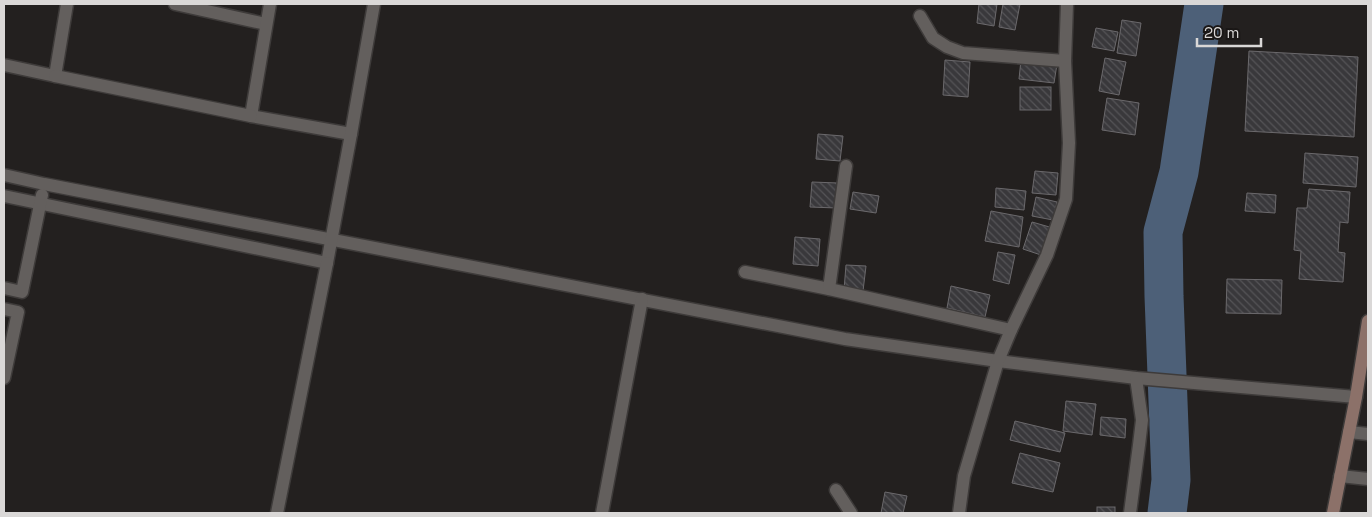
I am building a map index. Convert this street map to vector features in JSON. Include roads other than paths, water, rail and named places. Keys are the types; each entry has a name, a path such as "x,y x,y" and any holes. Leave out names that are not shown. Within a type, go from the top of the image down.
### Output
{"main road":[{"path":"1333,513 1356,397 1368,321"}],"street":[{"path":"55,76 67,4"},
{"path":"175,4 266,24"},
{"path":"250,116 270,4"},
{"path":"277,513 327,263 374,4"},
{"path":"960,513 964,476 998,361 1048,255 1066,199 1069,144 1065,61 1068,4"},
{"path":"920,16 932,38 947,47 963,53 1065,61"},
{"path":"4,65 250,116 351,134"},
{"path":"829,289 846,166"},
{"path":"4,175 845,339 998,361 1140,378 1356,397"},
{"path":"4,288 22,292 44,184"},
{"path":"4,196 327,263"},
{"path":"745,272 1012,330"},
{"path":"602,513 642,300"},
{"path":"4,310 18,312 4,378"},
{"path":"1130,513 1142,420 1140,378"},
{"path":"1349,432 1368,434"},
{"path":"1340,476 1368,479"},
{"path":"836,490 851,513"}],"waterway":[{"path":"1167,513 1171,480 1163,232 1179,172 1204,4"}]}
